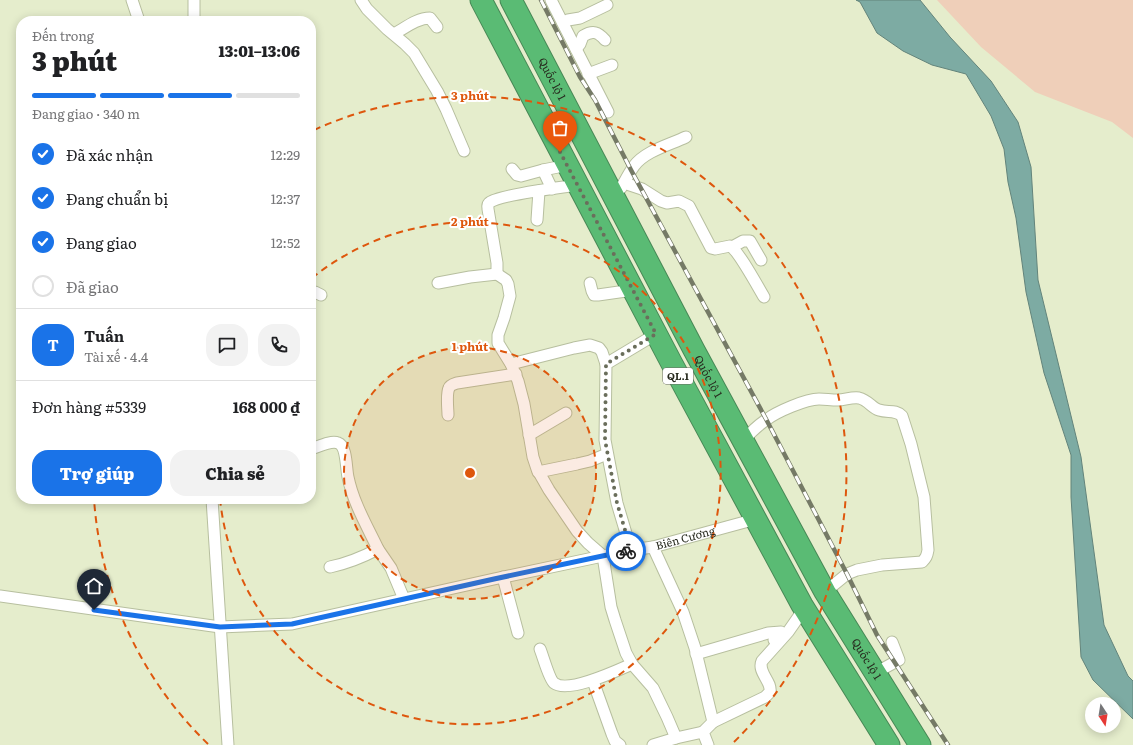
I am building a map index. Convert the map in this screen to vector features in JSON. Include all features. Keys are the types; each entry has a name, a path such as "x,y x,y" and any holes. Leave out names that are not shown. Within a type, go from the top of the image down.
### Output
{"highway":[{"name":"QL.1","path":"481,0 656,334 804,609 889,745"},
{"name":"Quốc lộ 1","path":"511,0 619,189 743,441 825,592 916,738"},
{"path":"889,745 916,738"}],"street":[{"path":"132,0 137,16"},
{"path":"194,0 194,16"},
{"path":"361,0 387,29 414,53 446,109 464,152"},
{"path":"550,0 608,112"},
{"path":"563,23 568,20 580,18 607,5"},
{"path":"394,34 425,18 430,18 437,27"},
{"path":"576,49 585,35 596,32 606,40"},
{"path":"588,74 612,65"},
{"path":"619,189 634,166 641,159 648,154 686,137"},
{"path":"512,169 517,175 521,176 568,165"},
{"path":"543,170 552,189"},
{"path":"497,274 497,263 488,205 500,198 578,185"},
{"path":"619,189 642,189 661,202 667,203 679,201 689,206 711,248 732,247 743,241 750,241 761,260"},
{"path":"537,220 539,191"},
{"path":"732,247 740,257 764,297"},
{"path":"438,283 497,274 506,280 510,290 510,296 498,338 500,347 514,369 524,404 533,457 538,472 548,490 577,530 588,544 603,556 608,590 615,620 626,653 632,664 653,688 676,738"},
{"path":"590,283 594,295 633,290"},
{"path":"606,364 656,334"},
{"path":"448,415 448,393 449,388 452,385 514,369 574,348 590,345 598,348 602,352 606,364 604,421 607,454 617,503 631,550"},
{"path":"743,441 766,419 794,405 813,399 837,400 860,398 874,408 895,411 902,416 911,444 924,497 928,550 926,558 922,562 882,565 857,570 847,574 825,592"},
{"path":"529,435 566,413"},
{"path":"316,447 331,442 338,442 342,446 353,495 378,549 391,568 404,599"},
{"path":"538,472 590,461 607,454"},
{"path":"212,504 228,745"},
{"name":"Biên Cương","path":"0,596 220,627 292,624 503,577 653,546 756,519"},
{"path":"653,546 682,612 696,654 713,722"},
{"path":"330,567 357,560 378,549"},
{"path":"503,577 518,633"},
{"path":"652,745 703,732 713,722 765,697 770,692 770,686 762,669 762,661 788,632 804,609"},
{"path":"696,654 768,633 781,632 759,657"},
{"path":"875,673 899,660 892,642"},
{"path":"540,649 554,683 559,686 593,681 632,664"},
{"path":"593,681 612,734 615,741 620,745"},
{"path":"703,732 708,745"}],"shaded area":[{"path":"937,0 1133,0 1133,138 1112,122 1035,92 981,47"}],"water":[{"path":"856,0 920,0 950,37 991,81 1018,122 1031,167 1038,280 1081,457 1104,625 1128,676 1133,681 1133,719 1121,707 1121,697 1110,697 1093,680 1081,657 1071,497 1071,455 1044,373 1026,292 1016,218 1008,182 1004,149 991,116 966,74 932,65 903,51 877,33 860,2"}],"railway":[{"path":"541,0 580,77 595,100 631,170 766,419 877,635 948,745"}],"way so far":[{"path":"560,152 656,334 606,364 604,421 605,440 617,503 631,550 626,551"}],"route":[{"path":"94,610 220,627 292,624 626,551"}]}
